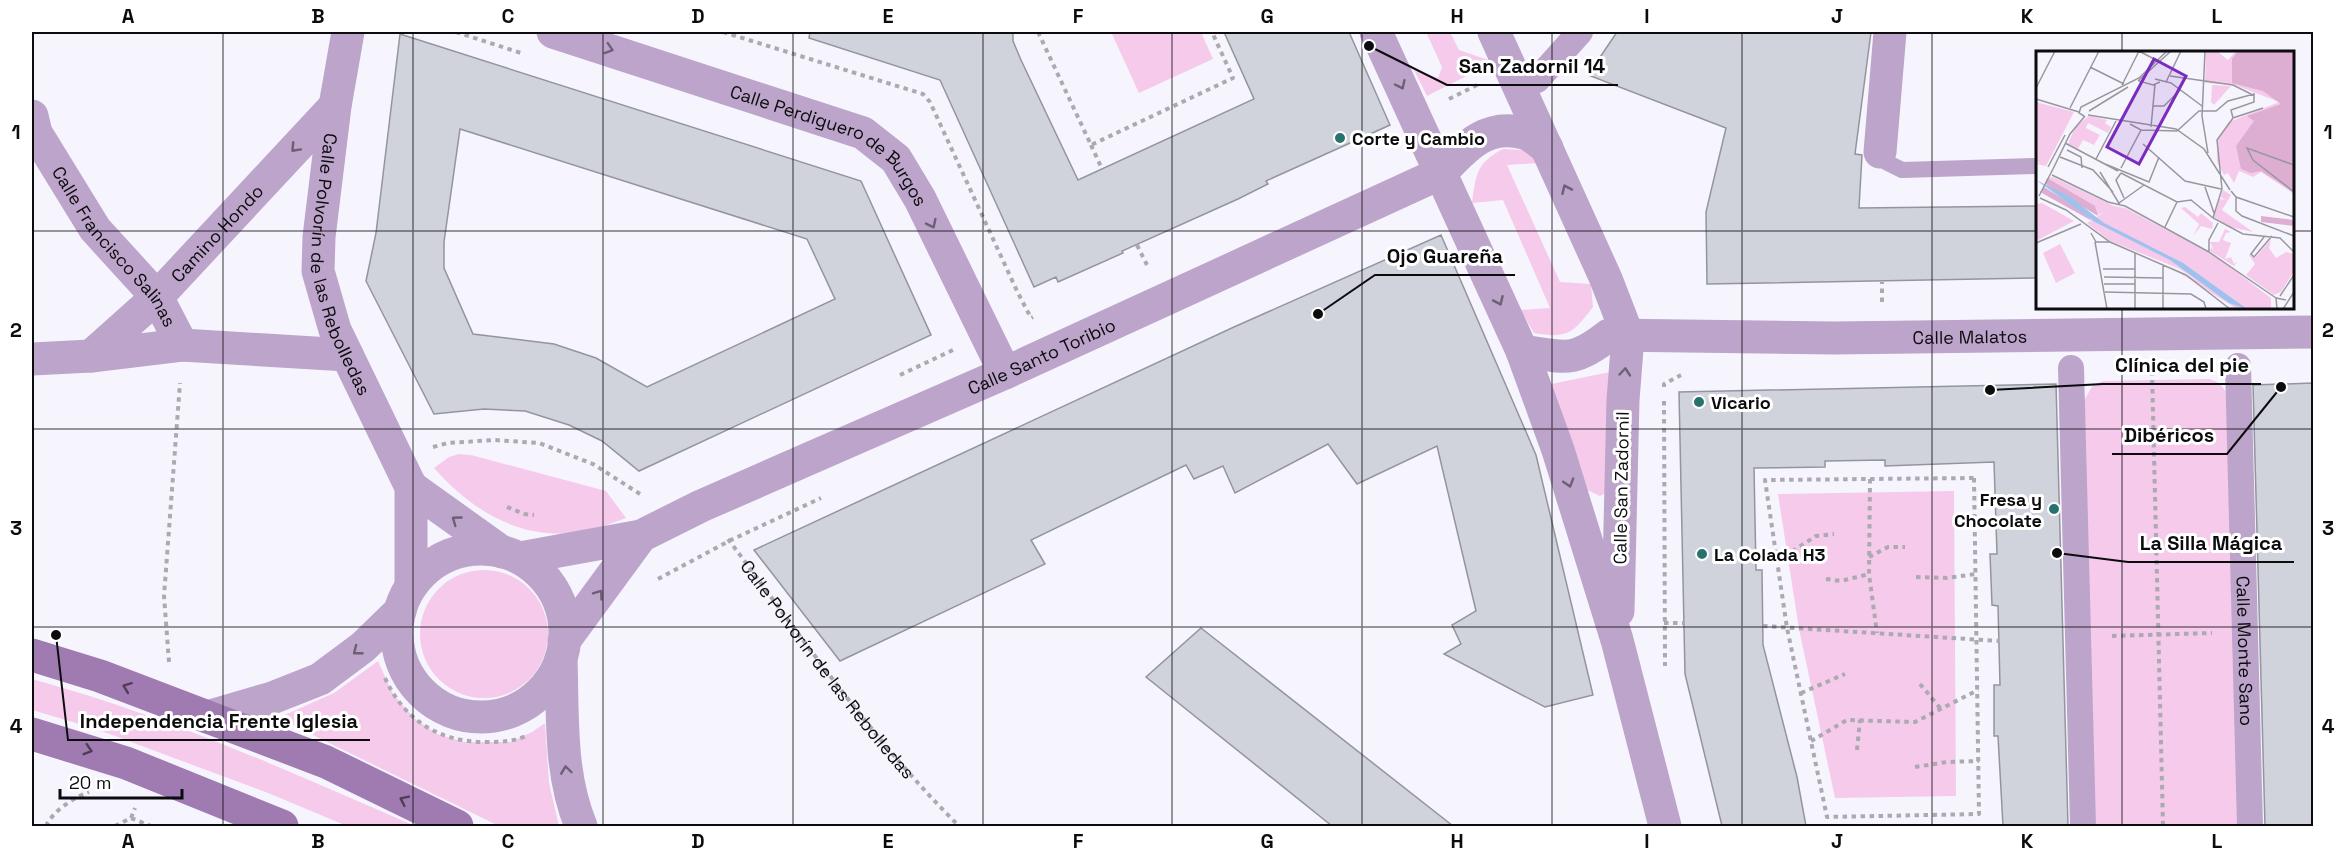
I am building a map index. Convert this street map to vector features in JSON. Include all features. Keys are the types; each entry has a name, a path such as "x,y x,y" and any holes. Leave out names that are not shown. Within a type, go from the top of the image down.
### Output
{"main road":[{"path":"32,655 100,676 326,762 457,826"},
{"path":"32,734 126,763 282,826"}],"street":[{"name":"Calle Polvorín de las Rebolledas","path":"348,32 335,106 319,237 318,271 328,309 347,355 411,487 405,599"},
{"name":"Calle Perdiguero de Burgos","path":"553,32 863,133 896,159 920,199 1005,373"},
{"name":"Calle San Zadornil","path":"1376,32 1522,351 1558,450 1617,640 1665,826"},
{"name":"Calle San Zadornil","path":"1494,32 1524,74 1547,148 1606,279 1628,336 1623,400 1617,640"},
{"path":"1524,74 1580,32"},
{"path":"1880,152 1890,32"},
{"name":"Camino Hondo","path":"91,356 157,297 335,106"},
{"name":"Calle Francisco Salinas","path":"32,116 36,133 95,229 157,297 182,345"},
{"path":"1441,173 1470,142 1484,135 1504,131 1526,133 1547,148"},
{"name":"Calle Santo Toribio","path":"511,555 641,536 701,506 1005,373 1441,173"},
{"name":"Calle Malatos","path":"1628,336 1834,338 2313,332"},
{"path":"1522,351 1563,357 1578,356 1609,335 1628,336"},
{"path":"32,359 91,356 182,345 347,355"},
{"name":"Calle Monte Sano","path":"2238,366 2250,826"},
{"path":"2071,368 2082,826"},
{"name":"Calle Polvorín de las Rebolledas","path":"411,487 511,555"},
{"name":"Calle Santo Toribio","path":"562,650 641,536"},
{"path":"207,717 272,698 320,679 363,647 405,599 424,571 441,559 456,552 473,549 511,555 534,568 555,594 564,622 563,752 571,802 580,826"},
{"path":"405,599 397,643 407,673 416,687 428,698 457,713 488,717 520,708 545,687 562,650"}],"lane":[{"path":"1880,152 1886,162 1902,170 2036,166"}],"path":[{"path":"456,32 524,54"},
{"path":"723,32 923,94 930,102 1031,318 1040,314"},
{"path":"1038,32 1102,169"},
{"path":"1091,145 1233,78 1212,32"},
{"path":"1415,115 1524,74"},
{"path":"1137,245 1147,266"},
{"path":"1139,269 1157,261"},
{"path":"1882,282 1882,309"},
{"path":"170,666 164,596 182,345"},
{"path":"896,376 960,347"},
{"path":"2152,367 2163,826"},
{"path":"1665,673 1664,384 1688,372"},
{"path":"426,449 448,443 494,440 539,443 593,464 642,495"},
{"path":"1974,478 1979,814 1827,817 1787,628 1765,480 1870,479 1974,478"},
{"path":"1870,479 1869,574 1877,633"},
{"path":"656,581 729,540 826,495"},
{"path":"500,504 524,514 540,515"},
{"name":"Calle Polvorín de las Rebolledas","path":"701,506 927,795 959,826"},
{"path":"1777,561 1816,536 1834,534"},
{"path":"1869,557 1888,547 1905,548"},
{"path":"1826,579 1841,581 1869,574"},
{"path":"1916,578 1947,579 1976,574"},
{"path":"1664,623 1684,622"},
{"path":"1763,626 1999,641"},
{"path":"2078,637 2246,632"},
{"path":"382,672 393,694 414,718 437,734 464,742 510,742 530,734"},
{"path":"1801,693 1845,674"},
{"path":"1920,684 1941,710"},
{"path":"1811,741 1847,720 1915,722 1977,690"},
{"path":"1857,750 1860,720"},
{"path":"1915,767 1947,762 1979,761"},
{"path":"115,826 131,818 151,826"}],"shaded area":[{"path":"1111,32 1201,32 1213,59 1139,93"},
{"path":"1426,32 1450,32 1459,50 1494,62 1427,96 1414,70 1438,78 1442,67"},
{"path":"1503,149 1526,150 1538,163 1507,165 1560,282 1591,284 1593,307 1569,332 1555,335 1534,333 1520,310 1550,308 1503,200 1472,203 1476,177 1482,165"},
{"path":"1610,372 1613,489 1600,496 1587,490 1551,384"},
{"path":"2209,379 2221,385 2228,397 2240,826 2089,826 2082,404 2093,385 2103,381"},
{"path":"459,454 471,455 606,491 626,518 598,528 559,534 539,532 500,520 465,498 434,468 449,457"},
{"path":"1954,491 1956,796 1835,798 1799,629 1778,494"},
{"path":"484,570 508,575 529,589 543,610 548,634 543,658 529,679 508,693 484,698 460,693 439,679 425,658 420,634 425,610 439,589 460,575"},
{"path":"378,661 393,694 414,718 437,734 464,742 510,742 545,723 549,783 559,826 499,826 278,718 334,693"},
{"path":"32,679 130,709 226,745 415,826 347,826 268,793 96,729 32,710"}],"building":[{"path":"810,32 1013,32 1013,41 1021,60 1078,180 1254,99 1224,32 1349,32 1390,125 1266,181 1268,184 1122,251 1123,253 1058,282 1056,277 1034,287 940,80 809,38"},
{"path":"1617,32 1871,32 1855,154 1862,155 1859,208 2036,206 2036,278 1707,284 1706,212 1726,128 1588,75"},
{"path":"400,34 861,181 931,335 639,471 602,441 569,425 525,411 484,409 434,414 366,281 376,233","holes":["460,129 807,239 835,299 647,387 596,358 554,344 473,334 444,268 444,242"]},
{"path":"1441,235 1536,455 1593,695 1545,707 1444,654 1461,644 1452,625 1476,611 1437,446 1357,484 1328,444 1235,493 1223,466 1194,479 1186,465 1031,540 1045,564 840,661 754,550 1234,327"},
{"path":"2313,383 2313,826 2265,826 2253,385"},
{"path":"2056,384 2068,826 2003,826 1998,736 1994,736 1994,685 2000,685 1998,606 1992,605 1990,554 1997,554 1994,462 1885,466 1885,460 1825,461 1825,467 1754,468 1756,570 1762,570 1763,645 1797,777 1806,826 1722,826 1685,674 1679,392"},
{"path":"1201,628 1453,826 1332,826 1146,677"}],"place":[{"name":"San Zadornil 14","path":"1369,46"},
{"name":"Corte y Cambio","path":"1340,138"},
{"name":"Ojo Guareña","path":"1318,314"},
{"name":"Dibéricos","path":"2281,387"},
{"name":"Clínica del pie","path":"1990,390"},
{"name":"Vicario","path":"1699,402"},
{"name":"Fresa y Chocolate","path":"2054,509"},
{"name":"La Silla Mágica","path":"2057,553"},
{"name":"La Colada H3","path":"1702,554"},
{"name":"Independencia Frente Iglesia","path":"56,635"}]}
